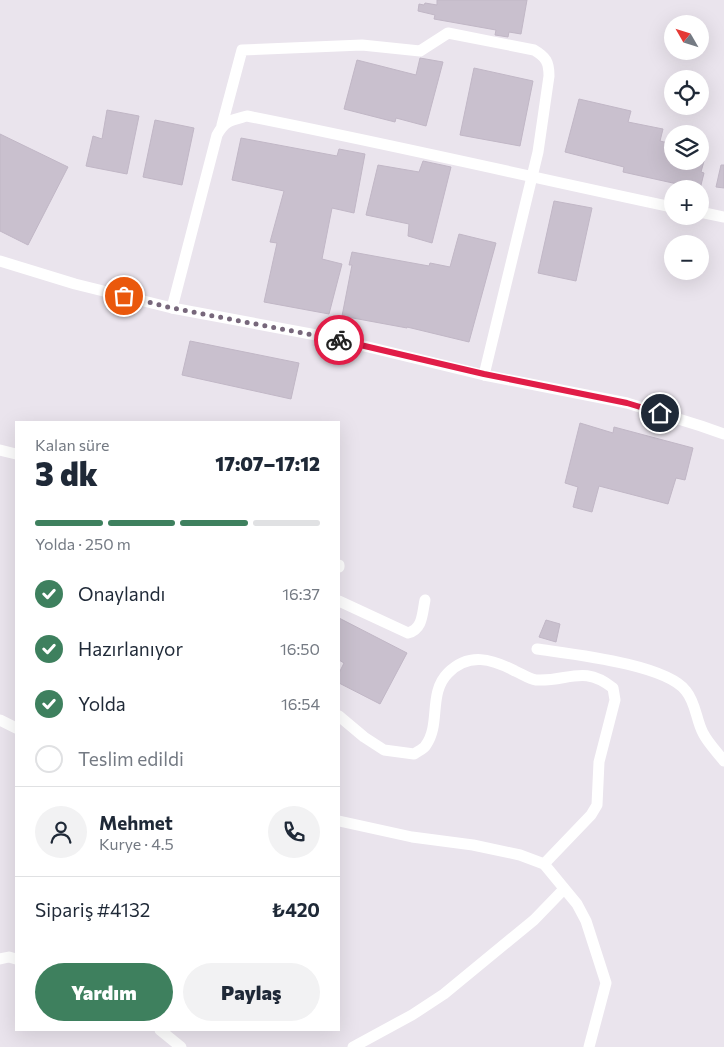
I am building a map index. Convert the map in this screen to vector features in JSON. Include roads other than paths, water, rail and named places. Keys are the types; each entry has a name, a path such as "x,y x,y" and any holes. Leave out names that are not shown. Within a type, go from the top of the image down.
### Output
{"street":[{"path":"172,308 242,50 362,45 420,51 448,33 534,50 544,56 549,64 538,152 484,374"},
{"path":"222,125 228,121 247,116 372,141 664,205"},
{"path":"709,214 724,217"},
{"path":"0,261 75,284 172,308 327,337 484,374 627,403 724,434"},
{"path":"0,450 15,454"},
{"path":"340,601 408,633 415,632 420,626 425,600"},
{"path":"537,649 639,668 671,679 686,690 693,702 703,734 724,761"},
{"path":"340,717 364,737 384,750 414,754 426,746 432,730 436,695 445,676 456,665 463,662 469,660 490,660 532,679 546,680 583,674 604,681 613,688 615,700 599,762 598,804 591,815 544,864"},
{"path":"0,720 15,728"},
{"path":"340,821 412,837 520,855 544,864 576,904 586,921 606,983 589,1047"},
{"path":"353,1047 412,1015 444,994 534,920 564,889"},
{"path":"0,959 9,957 15,959"},
{"path":"161,1031 181,1047"}]}
